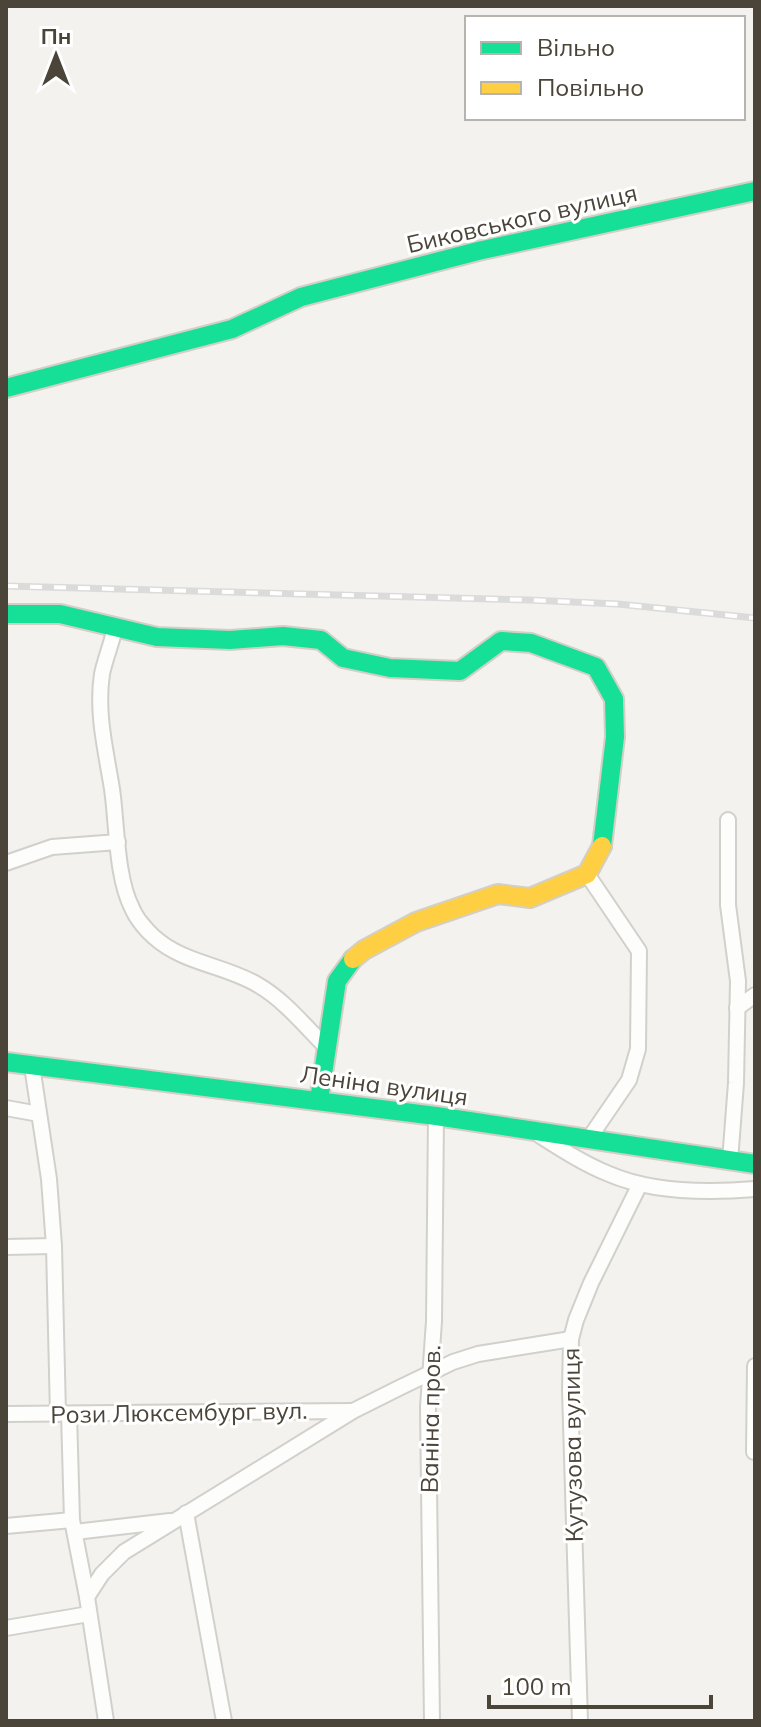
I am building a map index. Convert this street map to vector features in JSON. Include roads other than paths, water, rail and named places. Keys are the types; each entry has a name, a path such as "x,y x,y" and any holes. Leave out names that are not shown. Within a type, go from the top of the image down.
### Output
{"street":[{"name":"Биковського вулиця","path":"6,388 232,329 301,297 478,251 755,191"},
{"path":"6,614 60,614 157,637 204,640 283,636 321,640 343,658 390,668 460,671 501,641 531,643 596,667 614,699 615,737 602,845 587,874 530,898 498,894 416,922 364,950 349,962 337,981 319,1100"},
{"path":"115,627 102,673 104,754 125,889 131,908 154,937 197,963 257,984 277,998 325,1046"},
{"path":"728,820 728,905 738,981 730,1161"},
{"path":"6,863 52,847 118,842"},
{"path":"587,874 639,951 638,1049 629,1080 588,1140"},
{"path":"737,1008 755,995"},
{"name":"Леніна вулиця","path":"6,1062 319,1100 755,1164"},
{"path":"32,1066 49,1179 73,1526 106,1721"},
{"path":"6,1108 39,1114"},
{"name":"Ваніна пров.","path":"432,1721 429,1374 434,1321 436,1116"},
{"path":"531,1131 606,1173 640,1184 693,1190 755,1189"},
{"name":"Кутузова вулиця","path":"580,1721 571,1339 591,1283 640,1184"},
{"path":"6,1247 54,1246"},
{"path":"87,1597 113,1562 180,1516 353,1411 478,1354 571,1339"},
{"path":"754,1452 755,1366"},
{"name":"Рози Люксембург вул.","path":"6,1414 353,1411"},
{"path":"6,1526 73,1526 180,1516"},
{"path":"180,1516 224,1721"},
{"path":"6,1628 89,1614"}],"railway":[{"path":"6,586 529,600 618,604 755,618"}]}
